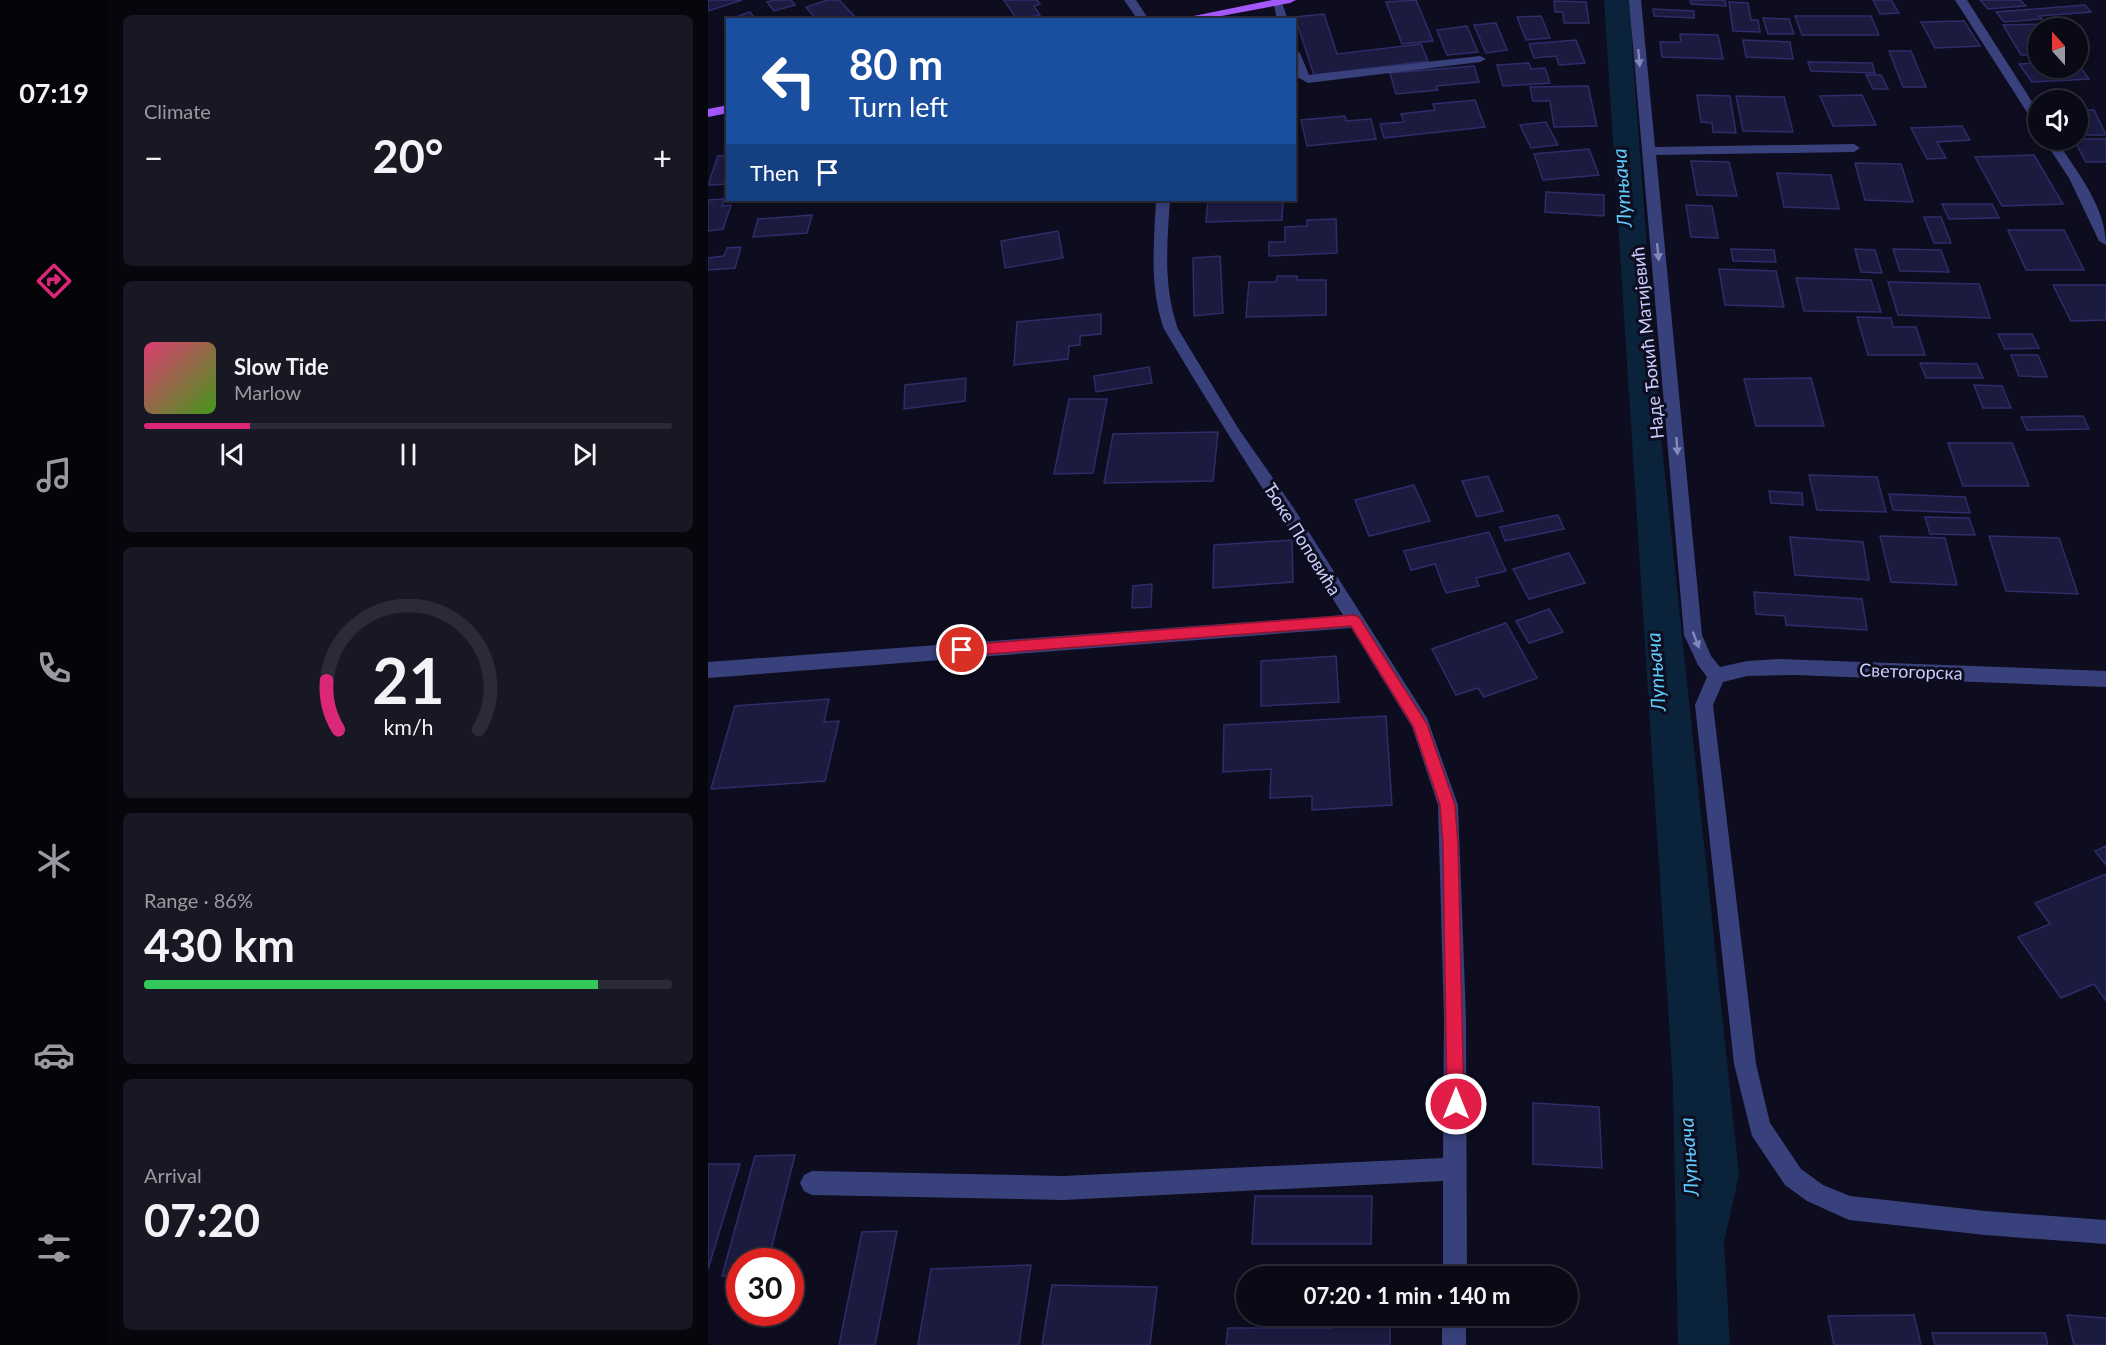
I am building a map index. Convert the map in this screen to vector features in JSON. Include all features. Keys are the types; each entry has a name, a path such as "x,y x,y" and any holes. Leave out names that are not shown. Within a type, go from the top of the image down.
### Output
{"main road":[{"path":"1190,18 1290,0"},
{"path":"708,113 726,109"}],"street":[{"path":"1130,0 1143,18"},
{"name":"Наде Ђокић Матијевић","path":"1635,0 1693,635 1704,660 1716,676"},
{"path":"1961,0 2028,104"},
{"path":"1277,2 1282,18"},
{"path":"1296,58 1303,77 1308,79 1480,59"},
{"path":"1648,151 1854,148"},
{"path":"2057,150 2075,178 2106,241"},
{"name":"Ђоке Поповића","path":"1163,201 1160,287 1171,329 1233,432 1287,511 1420,724 1448,805 1455,1018 1455,1266"},
{"path":"708,670 1354,621"},
{"name":"Светогорска","path":"1716,676 1730,671 1780,668 1924,671 2106,679"},
{"path":"1716,676 1704,705 1746,1064 1760,1128 1793,1177 1815,1193 1849,1208 1985,1223 2106,1232"},
{"path":"812,1183 1063,1188 1456,1169"},
{"path":"1454,1326 1454,1345"}],"water":[{"name":"Лупњача","path":"1604,0 1632,0 1632,47 1661,437 1739,1175 1724,1242 1730,1345 1678,1345 1673,1085"}],"building":[{"path":"708,0 742,0 708,11"},
{"path":"791,0 795,5 774,11 767,2"},
{"path":"828,0 839,0 856,18 815,18 806,7"},
{"path":"1004,0 1037,0 1040,4 1034,6 1040,15 1016,18"},
{"path":"1416,0 1433,41 1402,44 1386,2"},
{"path":"1690,0 1725,0 1726,6 1691,4"},
{"path":"1873,0 1891,0 1899,13 1880,14"},
{"path":"1980,0 2020,0 2026,6 1988,9"},
{"path":"1554,1 1586,2 1589,23 1564,23 1563,12 1555,12"},
{"path":"1729,2 1748,3 1751,20 1758,20 1760,32 1733,31"},
{"path":"2085,5 2091,12 2039,16 2041,18 2004,22 1996,12"},
{"path":"1653,9 1694,11 1694,18 1654,16"},
{"path":"750,12 754,18 734,18"},
{"path":"1324,14 1337,54 1421,44 1428,61 1314,75 1295,17"},
{"path":"1541,16 1550,38 1526,40 1517,17"},
{"path":"1795,16 1871,16 1879,35 1802,35"},
{"path":"1763,18 1789,19 1794,34 1768,34"},
{"path":"1964,21 1980,46 1935,48 1921,22"},
{"path":"1496,23 1507,50 1486,53 1474,25"},
{"path":"2028,24 2028,55 2021,55 2003,25"},
{"path":"1467,26 1478,52 1447,55 1437,30"},
{"path":"1680,34 1718,35 1723,59 1662,57 1660,42 1681,42"},
{"path":"1576,40 1585,63 1559,65 1556,56 1534,58 1529,44"},
{"path":"1743,40 1790,42 1793,59 1746,57"},
{"path":"1889,51 1911,51 1926,87 1903,87"},
{"path":"1808,62 1872,63 1875,73 1811,71"},
{"path":"1529,63 1531,69 1545,68 1550,83 1503,86 1497,65"},
{"path":"2019,64 2028,64 2028,76"},
{"path":"1474,66 1479,82 1436,86 1438,90 1396,94 1390,73"},
{"path":"1866,75 1881,75 1888,89 1873,89"},
{"path":"2029,78 2089,79 2032,82"},
{"path":"1588,86 1597,126 1554,127 1550,101 1533,101 1530,87"},
{"path":"1697,95 1730,96 1736,133 1713,132 1712,123 1701,122"},
{"path":"1862,95 1876,125 1833,126 1820,96"},
{"path":"1736,96 1784,97 1793,132 1743,131"},
{"path":"1475,100 1485,127 1384,138 1380,124 1404,122 1401,114 1435,110 1433,104"},
{"path":"2088,110 2094,110 2106,135 2088,135"},
{"path":"1345,116 1346,121 1371,119 1376,139 1307,146 1301,120"},
{"path":"1546,122 1558,145 1531,148 1520,125"},
{"path":"1962,126 1970,140 1937,142 1946,158 1927,159 1911,128"},
{"path":"2088,139 2106,139 2106,162 2086,162 2079,150 2088,150"},
{"path":"1589,149 1599,175 1543,180 1534,154"},
{"path":"726,155 726,184 708,185 718,156"},
{"path":"2034,155 2063,204 2002,206 1975,157"},
{"path":"1691,161 1729,162 1737,196 1697,195"},
{"path":"1855,163 1901,164 1913,202 1865,200"},
{"path":"1777,173 1831,175 1839,209 1784,207"},
{"path":"1546,192 1604,195 1604,216 1545,212"},
{"path":"724,199 722,206 731,205 723,229 708,231 708,200"},
{"path":"1208,201 1283,201 1282,220 1206,222"},
{"path":"1942,204 1992,204 1999,218 1949,219"},
{"path":"1686,205 1712,206 1718,238 1691,237"},
{"path":"812,215 807,233 753,237 758,219"},
{"path":"1924,217 1941,217 1951,243 1934,243"},
{"path":"1336,219 1337,253 1269,256 1269,242 1285,242 1285,227 1307,226 1307,220"},
{"path":"2008,230 2064,230 2084,270 2026,270"},
{"path":"1058,231 1063,258 1005,268 1001,241"},
{"path":"741,247 735,268 708,270 708,258 724,256 727,248"},
{"path":"1731,249 1774,250 1776,262 1733,261"},
{"path":"1855,249 1875,250 1882,273 1861,272"},
{"path":"1893,249 1941,250 1949,272 1900,271"},
{"path":"1220,256 1223,313 1194,316 1193,258"},
{"path":"1719,269 1776,271 1784,307 1725,305"},
{"path":"1277,276 1297,276 1297,280 1326,280 1326,315 1246,317 1249,282 1276,282"},
{"path":"1796,278 1871,280 1881,312 1804,311"},
{"path":"1888,282 1979,284 1990,318 1898,315"},
{"path":"2053,285 2106,285 2106,320 2071,321"},
{"path":"1101,314 1101,334 1080,336 1080,345 1069,346 1068,359 1014,365 1017,322"},
{"path":"1857,317 1891,318 1893,327 1916,327 1925,355 1868,355"},
{"path":"1998,334 2032,334 2039,348 2005,349"},
{"path":"2011,355 2038,355 2047,377 2019,376"},
{"path":"1920,363 1977,364 1983,378 1926,378"},
{"path":"1149,367 1152,383 1096,392 1094,376"},
{"path":"966,378 965,401 904,409 905,385"},
{"path":"1811,378 1824,426 1756,426 1744,379"},
{"path":"1974,385 2002,386 2011,408 1983,408"},
{"path":"1069,399 1107,399 1093,473 1054,474"},
{"path":"2083,416 2089,429 2027,430 2021,417"},
{"path":"1218,432 1213,481 1104,483 1113,434"},
{"path":"1948,443 2012,443 2029,486 1963,486"},
{"path":"1809,475 1877,477 1886,512 1817,510"},
{"path":"1488,476 1503,511 1477,517 1462,481"},
{"path":"1414,485 1430,521 1369,536 1355,500"},
{"path":"1769,491 1802,493 1803,505 1771,503"},
{"path":"1889,494 1965,497 1970,513 1893,510"},
{"path":"1558,515 1564,529 1505,541 1500,527"},
{"path":"1925,517 1969,518 1975,535 1930,534"},
{"path":"1489,532 1506,571 1476,578 1479,586 1446,593 1435,564 1411,570 1404,551"},
{"path":"1880,536 1945,538 1957,585 1891,582"},
{"path":"1989,536 2059,538 2078,594 2006,591"},
{"path":"1790,537 1863,542 1869,580 1795,575"},
{"path":"1292,540 1293,582 1213,588 1214,545"},
{"path":"1569,553 1585,583 1529,599 1513,569"},
{"path":"1152,584 1151,607 1132,608 1133,586"},
{"path":"1754,592 1862,599 1867,630 1786,625 1785,616 1756,614"},
{"path":"1549,609 1563,632 1529,643 1516,621"},
{"path":"1506,623 1537,678 1484,697 1478,688 1456,695 1432,649"},
{"path":"1336,656 1339,702 1261,706 1261,661"},
{"path":"829,699 824,722 839,721 825,781 711,789 735,706"},
{"path":"1386,716 1392,805 1312,810 1312,796 1270,798 1271,769 1223,772 1224,725"},
{"path":"2106,846 2106,865 2095,851"},
{"path":"2106,874 2106,1001 2094,984 2061,998 2018,937 2050,924 2035,903"},
{"path":"1533,1103 1599,1107 1602,1168 1533,1164"},
{"path":"795,1155 772,1248 730,1248 755,1156"},
{"path":"708,1164 740,1164 708,1269"},
{"path":"1255,1196 1372,1196 1371,1244 1252,1244"},
{"path":"897,1231 875,1345 839,1345 862,1232"},
{"path":"726,1261 726,1276 722,1276"},
{"path":"1031,1265 1019,1345 918,1345 931,1269"},
{"path":"1052,1285 1157,1287 1150,1345 1042,1345"},
{"path":"1914,1315 1921,1345 1834,1345 1828,1316"},
{"path":"2067,1315 2106,1318 2106,1345 2074,1345"},
{"path":"1332,1326 1390,1326 1390,1345 1226,1345 1228,1328 1332,1328"},
{"path":"1932,1333 2045,1333 2048,1345 1935,1345"}],"route":[{"path":"962,650 1354,621 1420,724 1448,805 1451,844 1456,1104"}]}
